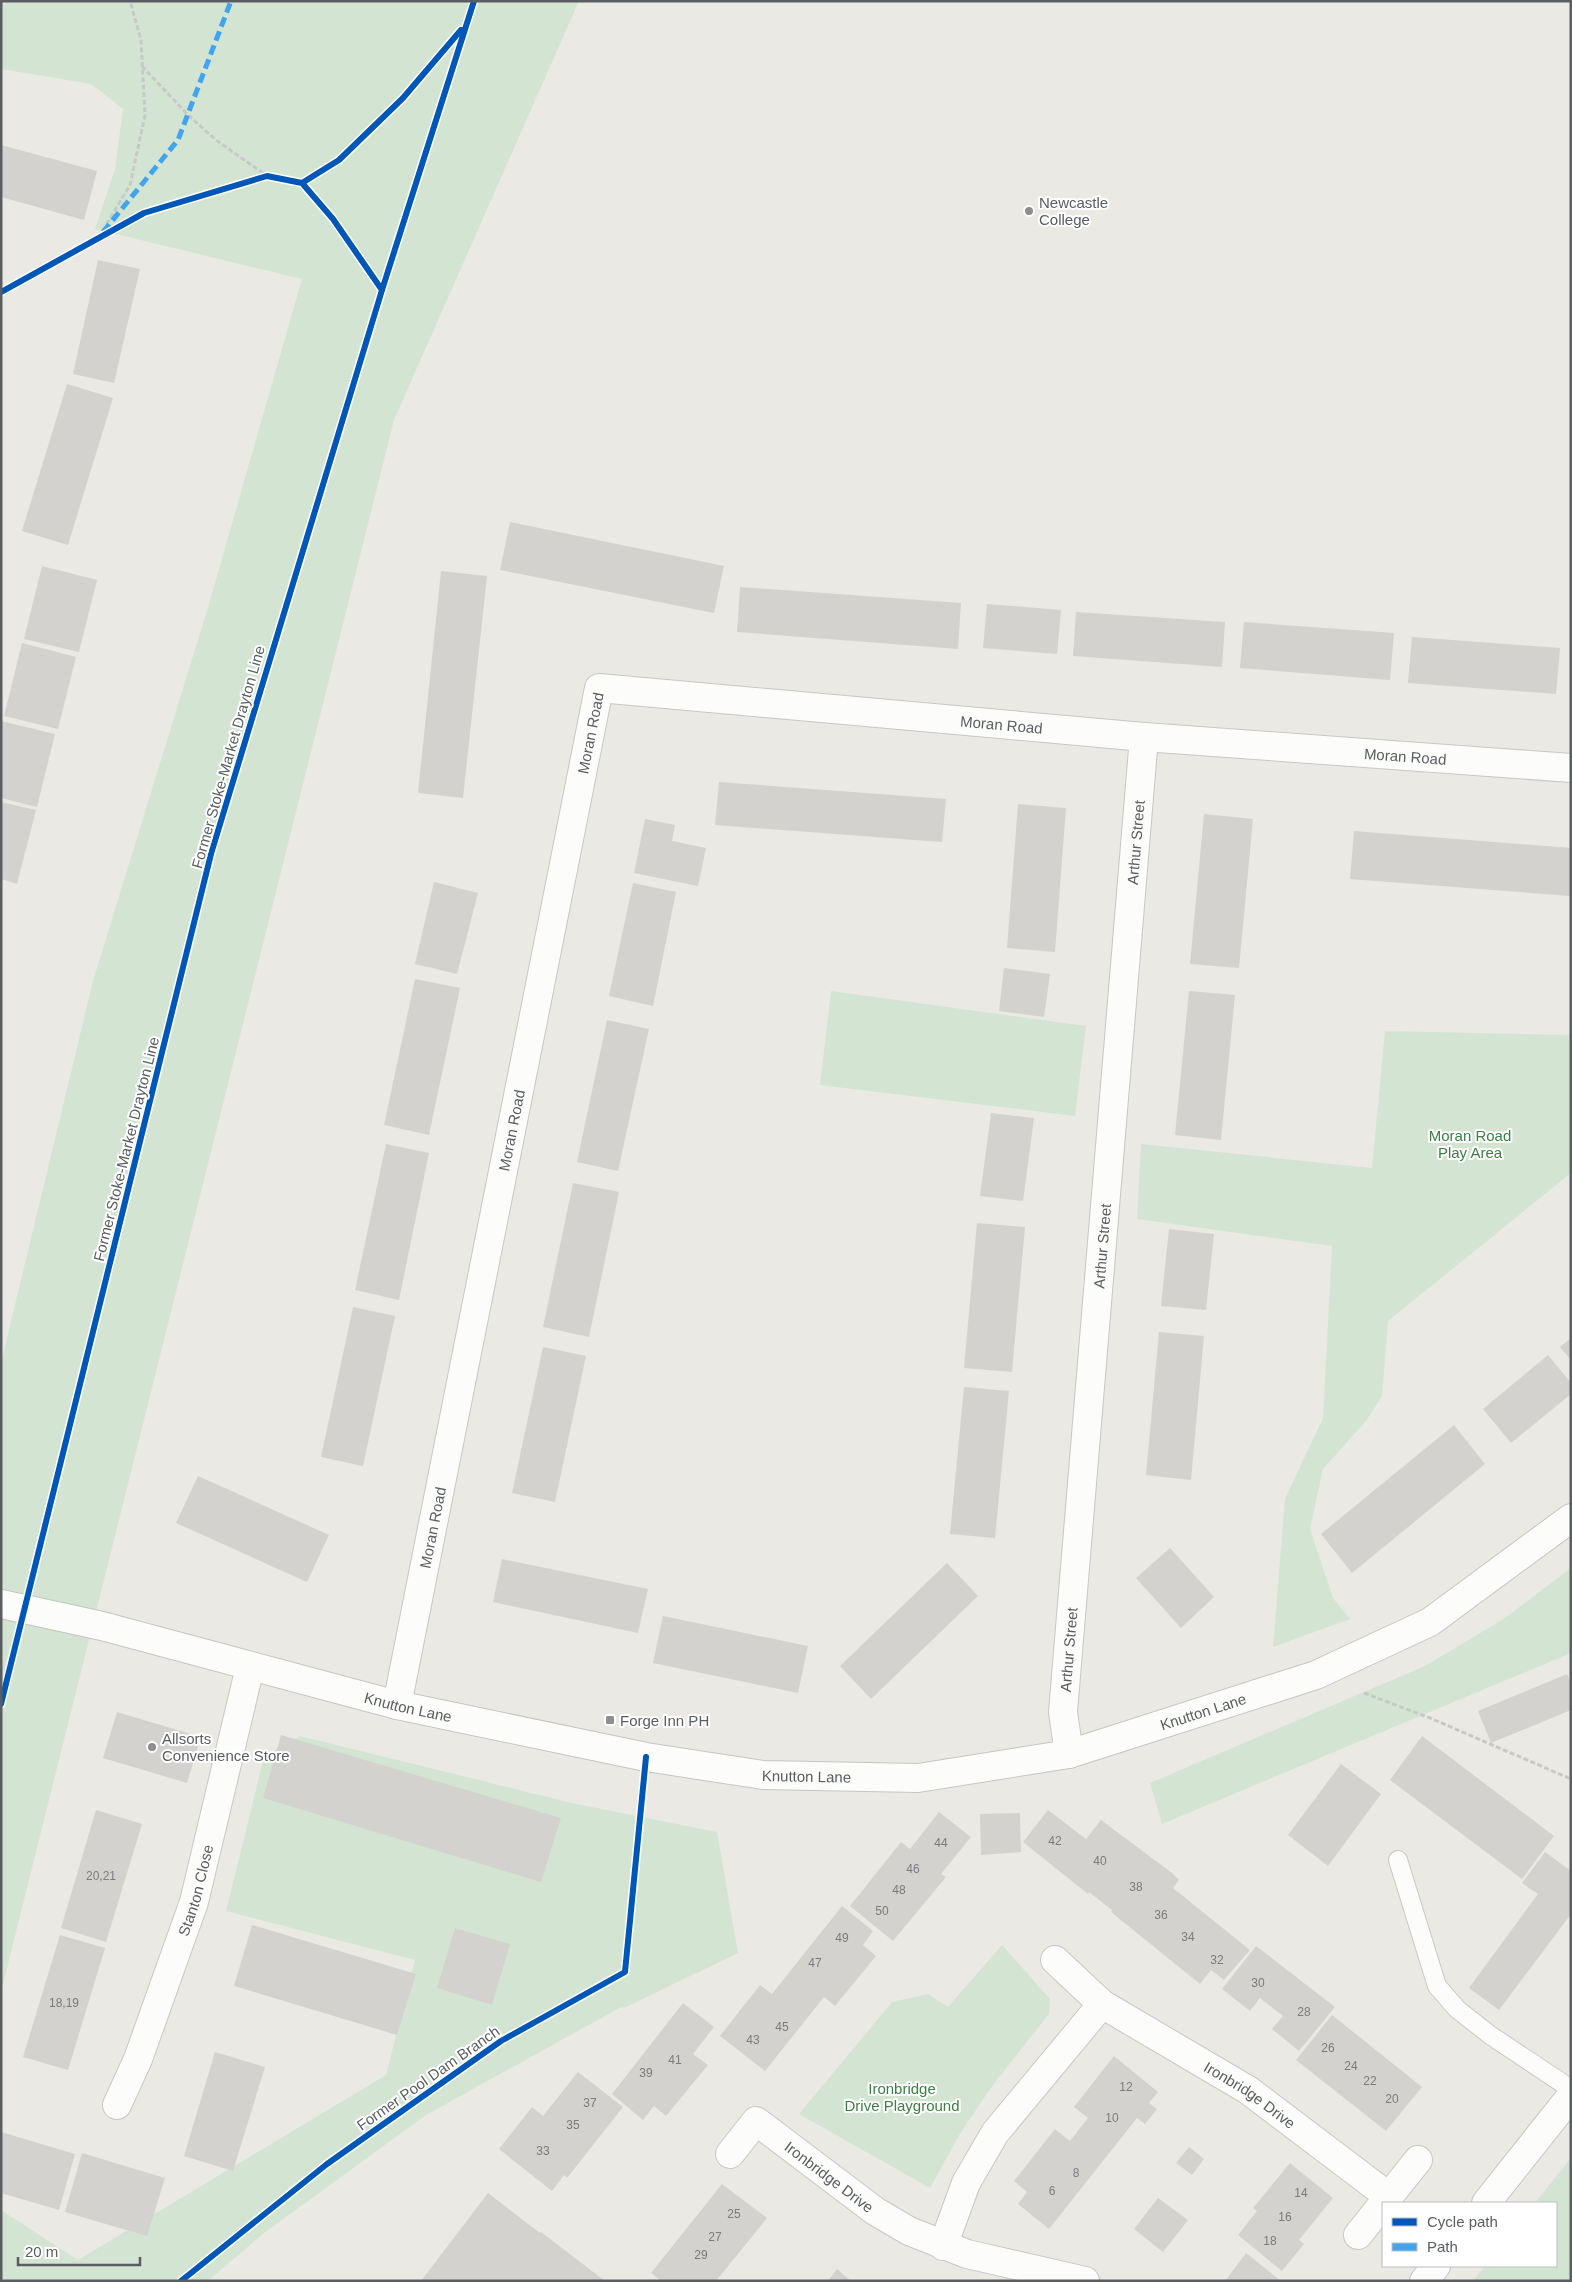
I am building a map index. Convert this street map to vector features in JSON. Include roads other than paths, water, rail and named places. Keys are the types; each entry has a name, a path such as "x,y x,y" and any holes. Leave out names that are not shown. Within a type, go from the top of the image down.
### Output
{"street":[{"name":"Moran Road","path":"397,1705 598,688 1144,737 1571,768"},
{"name":"Arthur Street","path":"1069,1754 1063,1712 1144,737"},
{"name":"Knutton Lane","path":"1,1604 102,1626 397,1705 646,1758 763,1775 918,1778 1069,1754 1316,1674 1430,1622 1571,1518"},
{"name":"Stanton Close","path":"117,2105 138,2059 194,1902 250,1667"},
{"name":"Ironbridge Drive","path":"1055,1960 1102,2004 1248,2090 1388,2196"},
{"path":"943,2246 966,2183 995,2133 1102,2004"},
{"path":"1487,2202 1571,2096"},
{"name":"Ironbridge Drive","path":"730,2154 756,2121 875,2211 909,2231 943,2246 994,2261 1084,2281"},
{"path":"1383,2202 1418,2160"},
{"path":"1358,2235 1382,2204"},
{"path":"1424,2281 1435,2267"}],"lane":[{"path":"1398,1860 1436,1986 1457,2009 1490,2035 1571,2089"}],"place":[{"name":"Newcastle College","path":"1029,211"},
{"name":"Forge Inn PH","path":"610,1720"},
{"name":"Allsorts Convenience Store","path":"152,1747"}],"park label":[{"name":"Moran Road Play Area","path":"1470,1144"},
{"name":"Ironbridge Drive Playground","path":"902,2096"}]}
